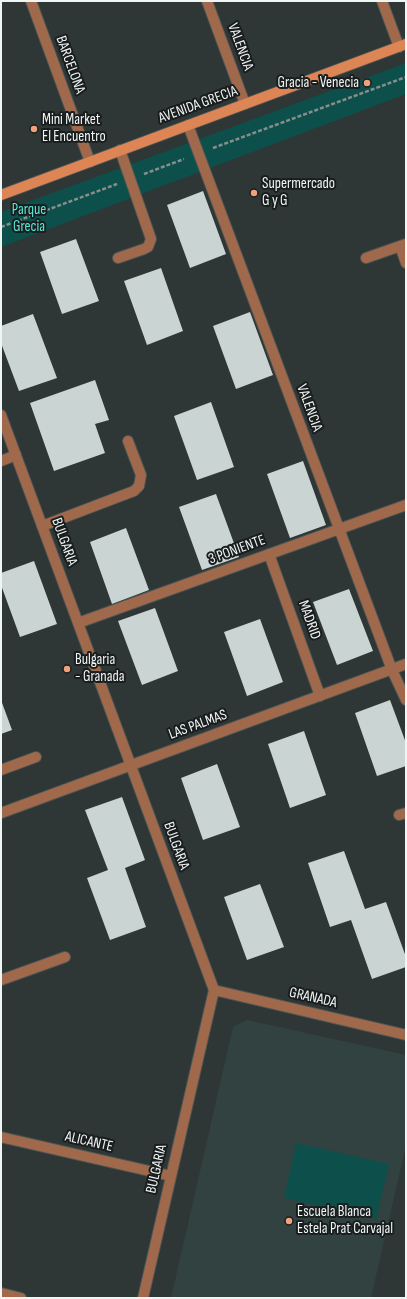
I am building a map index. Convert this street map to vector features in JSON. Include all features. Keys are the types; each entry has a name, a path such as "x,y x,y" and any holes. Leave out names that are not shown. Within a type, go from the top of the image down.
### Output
{"main road":[{"name":"AVENIDA GRECIA","path":"1,195 403,46"}],"street":[{"name":"BARCELONA","path":"31,1 90,162"},
{"name":"VALENCIA","path":"207,1 245,104"},
{"path":"382,1 403,46"},
{"name":"VALENCIA","path":"188,125 392,670 406,700"},
{"path":"118,258 144,249 150,243 151,239 120,150"},
{"path":"366,258 403,245 406,264"},
{"name":"BULGARIA","path":"1,415 214,990 143,1298"},
{"path":"42,526 134,491 139,486 141,475 128,441"},
{"path":"1,461 16,455"},
{"name":"3 PONIENTE","path":"78,623 406,505"},
{"name":"MADRID","path":"269,554 320,696"},
{"name":"LAS PALMAS","path":"1,813 406,664"},
{"path":"1,770 36,757"},
{"path":"1,980 65,957"},
{"name":"GRANADA","path":"214,990 406,1035"},
{"name":"ALICANTE","path":"1,1137 171,1176"},
{"path":"1,1293 21,1298"}],"shaded area":[{"name":"Escuela Blanca Estela Prat Carvajal","path":"247,1020 406,1055 406,1145 371,1298 171,1298 233,1027"}],"green space":[{"name":"Parque Grecia","path":"406,63 406,94 1,247 1,212"},
{"path":"296,1143 389,1164 376,1219 284,1198"}],"building":[{"path":"203,191 226,254 190,268 167,205"},
{"path":"76,239 99,301 62,314 40,252"},
{"path":"161,268 183,331 147,345 124,281"},
{"path":"250,312 273,375 236,389 213,326"},
{"path":"33,314 57,378 19,391 1,343 1,326"},
{"path":"95,380 109,420 95,424 105,453 54,471 30,403"},
{"path":"211,402 234,467 197,480 174,416"},
{"path":"303,461 326,525 290,538 267,474"},
{"path":"216,494 239,557 202,570 179,507"},
{"path":"126,528 149,590 112,604 90,542"},
{"path":"34,561 57,624 20,637 1,585 1,573"},
{"path":"349,589 373,651 337,665 313,602"},
{"path":"155,608 178,671 142,685 118,621"},
{"path":"260,619 283,682 247,696 224,632"},
{"path":"1,700 12,730 1,734"},
{"path":"390,700 406,743 406,766 377,776 355,713"},
{"path":"304,731 326,795 290,808 268,744"},
{"path":"217,764 240,827 203,840 181,778"},
{"path":"122,797 145,860 125,868 146,927 110,940 87,878 108,870 85,810"},
{"path":"344,851 365,909 386,902 406,957 406,967 372,979 351,920 330,927 308,863"},
{"path":"260,884 284,947 247,960 224,897"}],"place":[{"name":"Gracia - Venecia","path":"367,83"},
{"name":"Mini Market El Encuentro","path":"34,129"},
{"name":"Supermercado G y G","path":"254,193"},
{"name":"Bulgaria - Granada","path":"67,669"},
{"name":"Escuela Blanca Estela Prat Carvajal","path":"289,1221"}]}
